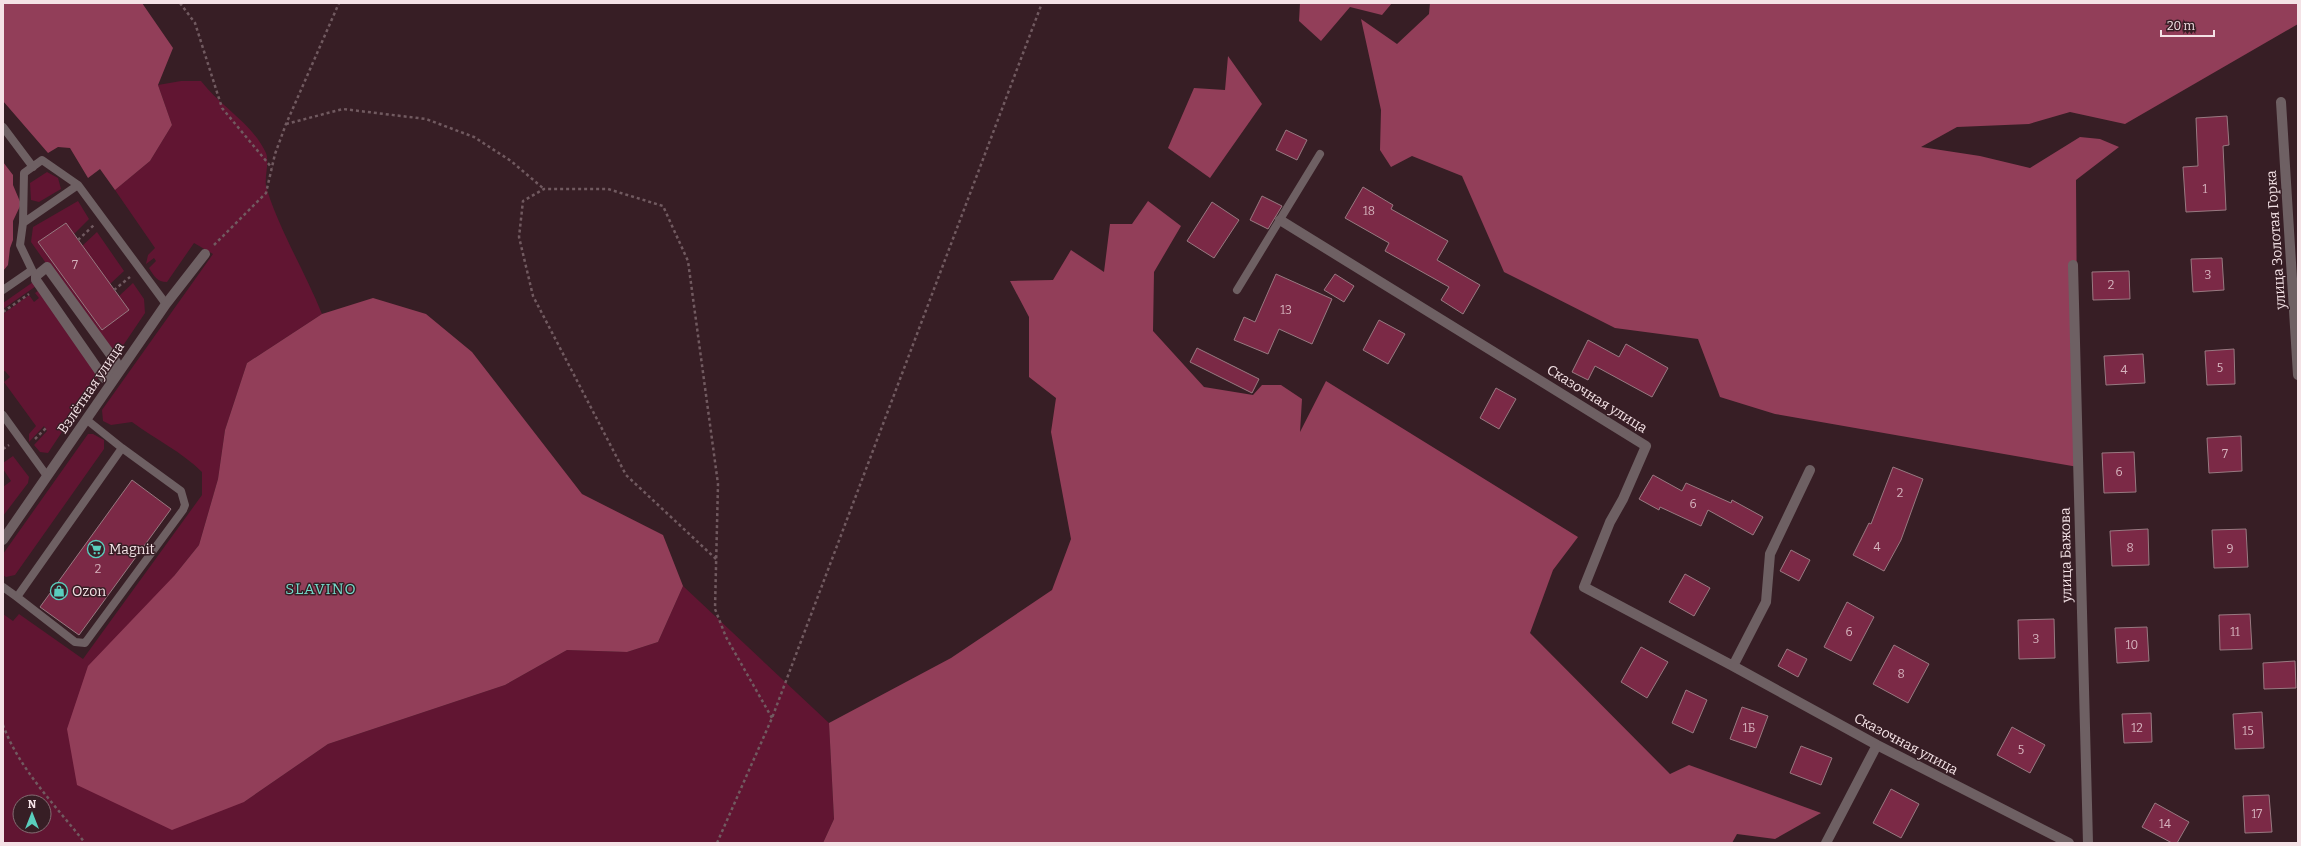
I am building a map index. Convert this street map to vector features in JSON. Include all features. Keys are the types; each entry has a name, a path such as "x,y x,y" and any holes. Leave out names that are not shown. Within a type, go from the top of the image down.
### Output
{"street":[{"name":"улица Золотая Горка","path":"2281,102 2298,375"},
{"name":"Сказочная улица","path":"1280,220 1646,446 1623,499 1610,522 1584,587 1877,745 2068,843"},
{"name":"Взлётная улица","path":"3,540 166,304 205,254"},
{"name":"улица Бажова","path":"2073,265 2088,843"},
{"path":"47,267 116,362 104,378 40,286 36,276 47,267"},
{"path":"1733,666 1766,602 1770,554 1810,470"},
{"path":"1826,843 1877,745"}],"lane":[{"path":"3,127 33,167"},
{"path":"1238,290 1320,154"},
{"path":"3,290 32,270 20,245 23,223 24,173 42,160 78,185 166,304"},
{"path":"23,223 78,185"},
{"path":"3,415 47,476"},
{"path":"3,587 75,642 85,643 183,510 185,505 181,491 122,448 87,420"},
{"path":"17,597 122,448"}],"path":[{"path":"180,3 195,23 222,108 273,168"},
{"path":"205,254 266,193 275,154 286,124 339,3"},
{"path":"717,843 772,718 1042,3"},
{"path":"286,124 343,109 426,119 474,137 511,161 544,188"},
{"path":"716,559 626,475 533,296 519,237 524,201 544,188 608,188 663,206 688,262 718,484 715,609 726,637 772,718"},
{"path":"91,220 98,232"},
{"path":"78,240 94,225"},
{"path":"125,271 133,282"},
{"path":"114,290 130,277"},
{"path":"3,312 40,286"},
{"path":"6,441 13,450"},
{"path":"3,449 9,445"},
{"path":"3,725 22,762 85,843"}],"shaded area":[{"path":"3,3 142,3 173,48 158,85 172,125 150,161 115,190 100,169 88,178 70,148 58,147 48,153 3,101"},
{"path":"1300,3 1392,3 1382,15 1350,7 1321,41 1299,21"},
{"path":"1430,3 2298,3 2298,24 2125,124 2070,112 2029,124 1957,127 1921,147 1980,156 2030,168 2080,137 2100,139 2119,147 2076,180 2078,467 1775,414 1720,397 1698,339 1615,328 1504,272 1462,176 1412,156 1391,167 1380,150 1381,110 1361,19 1397,44 1429,14"},
{"path":"1228,56 1262,104 1210,178 1168,148 1194,88 1225,90"},
{"path":"181,81 201,81 253,133 266,153 266,186 273,206 322,314 247,363 225,430 218,479 199,545 174,576 244,802 328,744 505,685 567,650 627,652 658,642 683,586 829,723 834,819 823,843 3,843 3,614 13,621 19,614 83,659 202,495 202,472 186,458 132,422 111,425 103,421 102,410 213,254 194,243 167,282 158,280 149,268 156,261 154,258 146,264 148,255 155,248 115,190 150,161 172,125 158,85"},
{"path":"3,162 13,175 13,185 21,204 13,221 13,240 10,248 8,265 3,271"},
{"path":"47,172 58,178 61,189 39,202 31,200 30,183"},
{"path":"78,201 89,219 74,234 65,223 39,242 102,330 129,310 119,296 133,283 144,299 145,313 114,359 31,242 33,227"},
{"path":"1148,201 1181,226 1154,272 1153,331 1204,387 1253,395 1262,385 1281,385 1302,399 1300,432 1326,381 1578,537 1553,570 1530,633 1670,774 1689,765 1821,813 1775,839 1737,834 1732,843 823,843 834,819 829,723 951,658 1052,590 1071,539 1051,432 1056,398 1029,377 1029,317 1010,281 1053,280 1071,250 1104,272 1110,224 1132,224"},
{"path":"97,232 124,271 110,284 82,246"},
{"path":"36,280 39,284 3,309 3,303"},
{"path":"42,288 101,373 48,453 40,452 34,445 47,431 44,426 29,442 29,434 36,426 4,382 10,377 5,371 3,372 3,314 29,295 34,302 39,298 35,293"},
{"path":"373,298 426,314 472,352 582,494 663,535 683,586 658,642 627,652 567,650 505,685 328,744 244,802 172,830 77,785 67,729 88,666 174,576 199,545 218,479 225,430 247,363 322,314"},
{"path":"88,434 93,434 104,440 104,449 15,575 6,577 3,575 3,554"},
{"path":"13,456 29,477 28,483 3,516 3,487 11,481 3,469 3,463"}],"building":[{"path":"2227,116 2229,145 2223,146 2226,210 2186,212 2183,167 2198,166 2196,118"},
{"path":"1286,130 1307,140 1297,160 1276,150"},
{"path":"1363,187 1393,205 1391,209 1448,241 1437,260 1480,285 1463,314 1441,300 1449,287 1385,251 1389,243 1345,218"},
{"path":"1262,196 1282,206 1268,229 1250,220"},
{"path":"1212,202 1239,220 1214,258 1187,241"},
{"path":"66,223 129,310 102,330 38,242"},
{"path":"2222,258 2224,290 2193,292 2191,259"},
{"path":"2129,271 2130,299 2093,300 2092,272"},
{"path":"1276,274 1332,299 1312,344 1279,329 1268,354 1234,340 1244,317 1255,322"},
{"path":"1335,274 1354,286 1344,302 1324,290"},
{"path":"1379,320 1405,334 1388,364 1363,350"},
{"path":"1588,340 1619,357 1626,344 1668,368 1652,397 1595,366 1588,380 1572,372"},
{"path":"1197,348 1259,379 1252,393 1190,362"},
{"path":"2234,349 2235,384 2207,385 2205,351"},
{"path":"2143,354 2145,383 2106,385 2104,356"},
{"path":"1496,388 1516,399 1499,429 1480,418"},
{"path":"2241,436 2242,471 2209,473 2207,438"},
{"path":"2134,452 2136,492 2104,493 2102,453"},
{"path":"1893,467 1923,479 1901,540 1884,571 1853,555 1869,523 1871,524"},
{"path":"1653,475 1682,491 1686,483 1731,503 1732,500 1763,517 1753,535 1708,510 1701,526 1660,507 1659,510 1639,499"},
{"path":"132,480 171,509 79,635 40,607"},
{"path":"2148,529 2149,565 2112,566 2110,531"},
{"path":"2246,529 2248,567 2214,568 2212,530"},
{"path":"1791,550 1810,560 1799,581 1780,571"},
{"path":"1685,574 1710,588 1694,616 1669,602"},
{"path":"1847,602 1874,617 1851,661 1824,647"},
{"path":"2250,614 2252,649 2220,650 2219,615"},
{"path":"2054,619 2055,658 2019,659 2018,620"},
{"path":"2147,627 2149,661 2117,663 2115,628"},
{"path":"1894,645 1929,664 1908,703 1873,684"},
{"path":"1641,647 1668,662 1647,698 1621,682"},
{"path":"1787,649 1807,659 1798,677 1778,666"},
{"path":"2295,661 2296,688 2264,689 2263,663"},
{"path":"1686,690 1707,700 1693,733 1672,723"},
{"path":"1742,707 1768,716 1756,748 1730,739"},
{"path":"2262,712 2264,748 2235,749 2233,714"},
{"path":"2151,713 2152,742 2124,743 2122,714"},
{"path":"2012,727 2045,745 2030,773 1997,755"},
{"path":"1801,746 1832,758 1821,785 1790,773"},
{"path":"1891,789 1919,804 1901,838 1873,823"},
{"path":"2269,795 2272,832 2245,833 2243,796"},
{"path":"2155,803 2189,822 2177,843 2172,843 2142,827"}],"place":[{"name":"Magnit","path":"96,549"},
{"name":"Ozon","path":"59,591"}],"district":[{"name":"SLAVINO","path":"321,589"}]}
